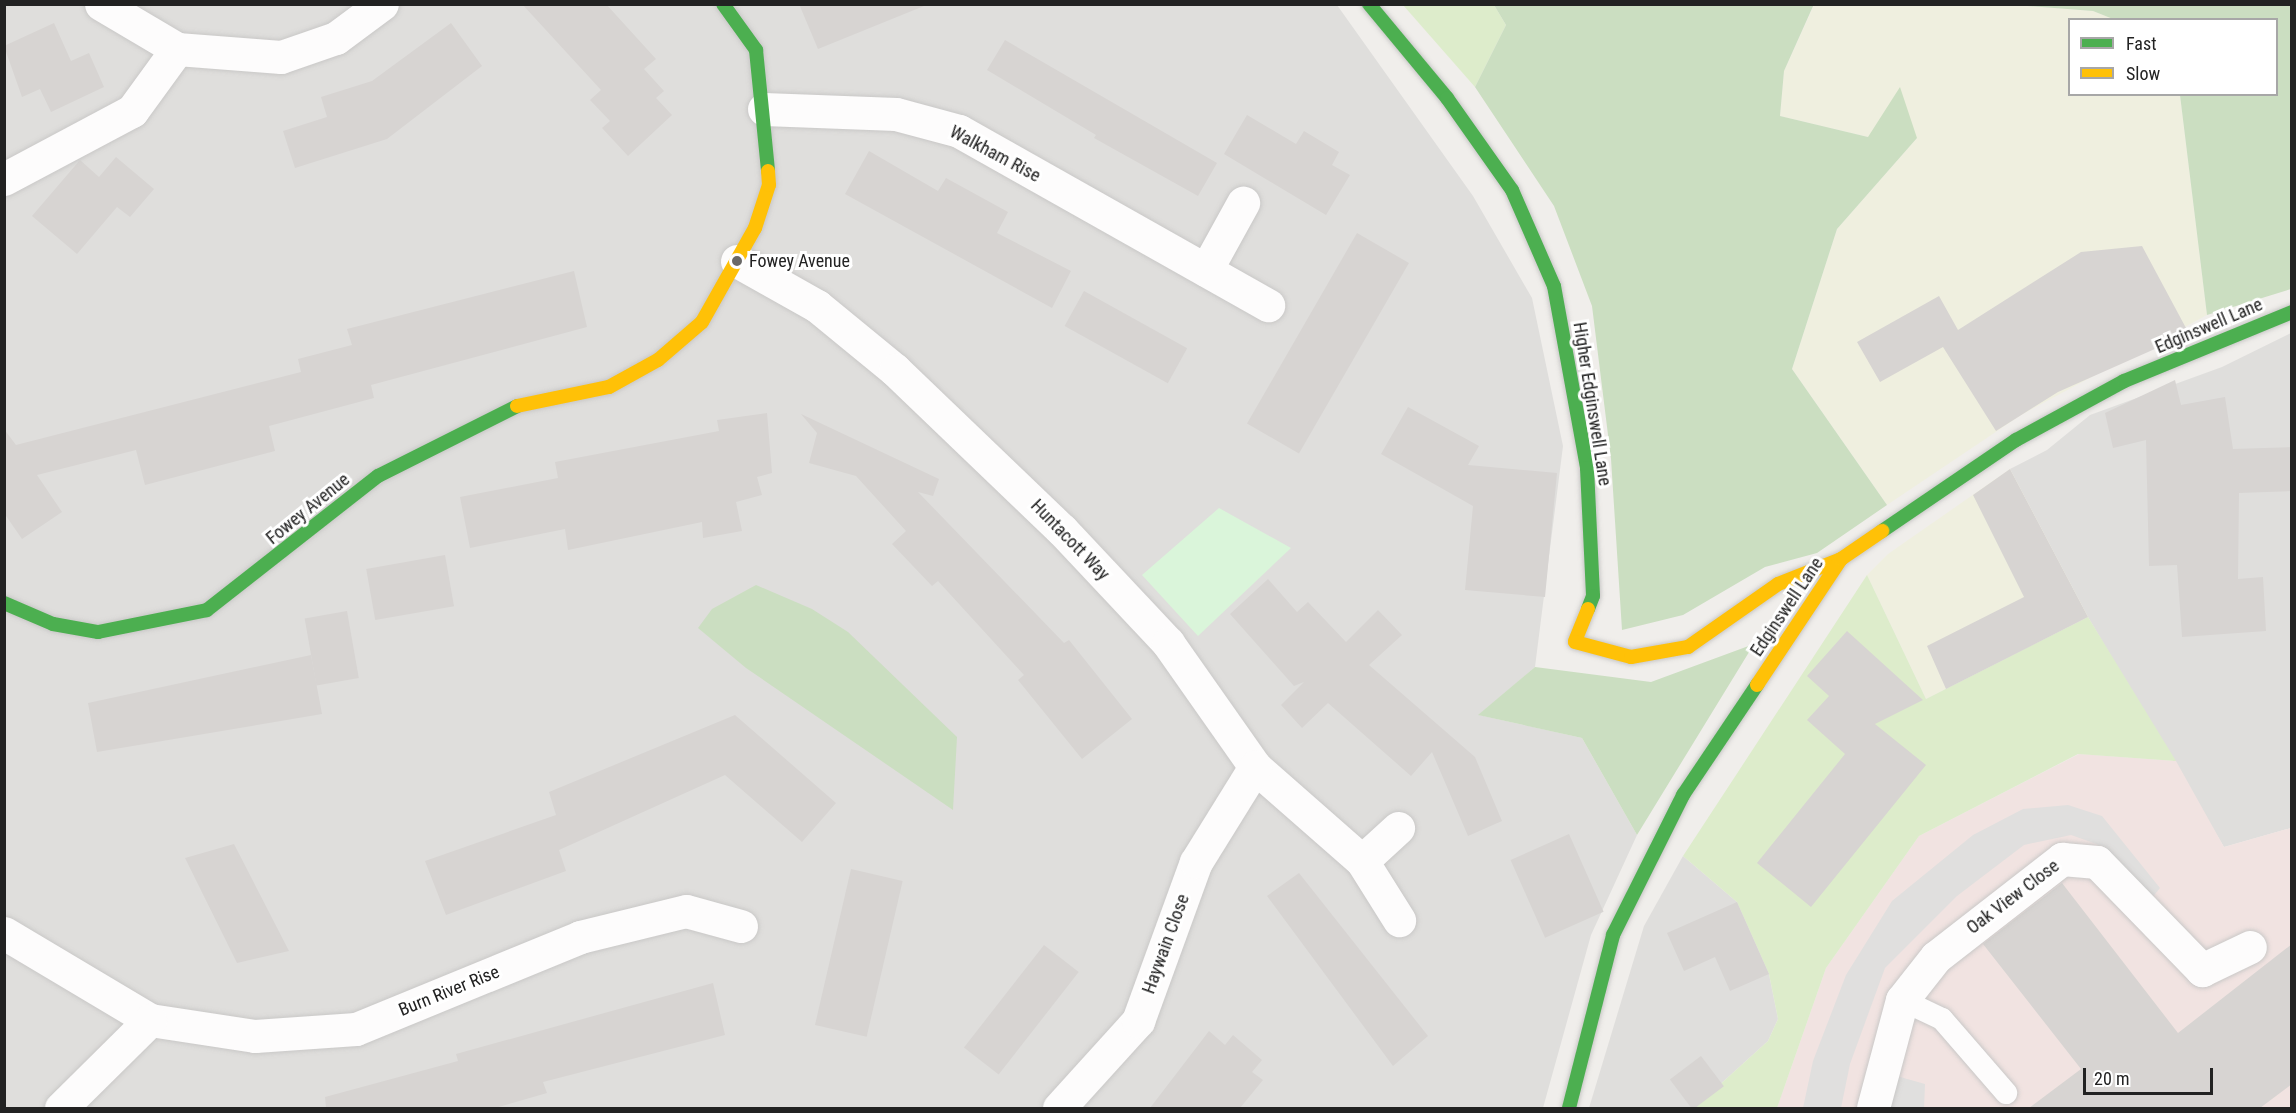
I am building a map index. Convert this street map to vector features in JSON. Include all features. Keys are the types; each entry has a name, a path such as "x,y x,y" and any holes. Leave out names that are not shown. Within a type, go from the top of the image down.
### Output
{"street":[{"path":"100,4 177,49 281,57 336,38 382,4"},
{"name":"Fowey Avenue","path":"4,603 53,624 98,633 207,610 378,476 421,451 519,405 609,387 658,360 702,322 737,261 769,185 764,109 756,50 723,4"},
{"name":"Higher Edginswell Lane","path":"1369,4 1447,98 1512,190 1554,286 1587,468 1593,596 1575,642 1631,657 1688,647 1778,584 1841,560"},
{"path":"4,179 132,111 177,49"},
{"name":"Walkham Rise","path":"764,109 896,114 958,131 1268,305"},
{"path":"1206,270 1243,203"},
{"name":"Huntacott Way","path":"737,261 817,306 948,417 1168,643 1256,767 1362,861 1399,920"},
{"name":"Edginswell Lane","path":"1569,1108 1613,936 1633,895 1683,795 1841,560 2025,435 2124,381 2292,312"},
{"name":"Haywain Close","path":"1059,1108 1138,1021 1196,862 1256,767"},
{"path":"1362,861 1398,828"},
{"name":"Oak View Close","path":"1873,1108 1902,1000 1936,957 2062,859 2097,862 2202,970 2250,947"},
{"name":"Burn River Rise","path":"4,933 150,1020 255,1036 356,1029 580,937 686,911 741,926"},
{"path":"61,1108 150,1020"}],"lane":[{"path":"1902,1000 1942,1019 2006,1093"}],"shaded area":[{"path":"5,5 1337,5 1473,196 1532,298 1563,446 1535,667 1479,715 1582,738 1637,835 1591,935 1543,1108 5,1108"},
{"path":"2291,333 2291,828 2224,847 2088,617 2010,469 2047,450 2090,415 2222,367"},
{"path":"2079,754 2176,761 2224,847 2291,828 2291,1108 1777,1108 1826,968 1919,836"},
{"path":"2068,805 2102,816 2160,888 2147,904 2105,847 2071,835 2024,845 1957,896 1885,968 1850,1064 1841,1108 1803,1108 1813,1061 1846,975 1892,901 1973,835 2023,809"},
{"path":"1683,856 1737,902 1769,974 1778,1019 1768,1041 1694,1108 1589,1108 1644,926"},
{"path":"1893,1075 1925,1084 1924,1108 1885,1108"}],"green space":[{"path":"1814,4 1784,71 1780,116 1868,137 1900,87 1917,138 1837,229 1792,369 1887,505 1817,553 1765,567 1683,615 1622,630 1611,459 1592,306 1554,206 1475,87 1506,25 1494,5"},
{"path":"1403,5 1494,5 1506,25 1475,87"},
{"path":"1814,5 2014,5 2093,11 2110,18 2068,18 2068,96 2180,96 2207,315 2021,415 1887,505 1792,369 1837,229 1917,138 1868,137 1780,116 1784,71"},
{"path":"2014,5 2291,5 2291,289 2207,315 2180,96 2278,96 2278,18 2110,18 2093,11"},
{"path":"2010,469 2088,617 1926,699 1867,575 1888,554"},
{"path":"1219,508 1291,548 1198,636 1142,575"},
{"path":"1867,575 1926,699 2088,617 2176,761 2078,754 1919,836 1826,968 1777,1108 1694,1108 1768,1041 1778,1019 1769,974 1737,902 1683,856"},
{"path":"756,585 812,609 848,632 957,737 953,810 746,668 698,628 712,609"},
{"path":"1754,644 1637,835 1582,738 1478,715 1535,667 1651,682"}],"building":[{"path":"522,4 606,4 656,59 644,69 664,91 656,98 672,115 628,156 602,128 610,121 590,100 601,90"},
{"path":"799,4 924,4 924,6 818,49"},
{"path":"54,23 71,61 89,53 104,87 51,112 40,89 22,97 4,46"},
{"path":"451,23 482,66 387,139 295,168 283,131 327,117 321,97 372,81"},
{"path":"1005,40 1217,163 1198,196 1094,138 1096,135 987,70"},
{"path":"1247,115 1296,144 1304,131 1339,152 1332,165 1350,175 1326,215 1224,154"},
{"path":"869,151 938,191 946,178 1008,212 997,233 1071,271 1052,308 845,194"},
{"path":"116,157 154,189 130,217 117,207 77,254 32,216 80,160 99,177"},
{"path":"1357,233 1409,263 1299,454 1247,424"},
{"path":"2142,246 2186,328 2166,344 2058,392 1996,431 1943,347 1880,382 1857,342 1939,296 1958,330 2081,252"},
{"path":"574,271 587,327 371,385 374,398 269,426 275,451 145,485 136,450 37,475 62,512 22,539 4,513 4,429 16,445 301,372 298,359 352,345 347,329"},
{"path":"1084,291 1187,348 1168,383 1065,326"},
{"path":"2175,380 2181,405 2225,397 2233,449 2292,447 2292,491 2239,493 2238,579 2263,577 2266,631 2182,637 2177,565 2149,566 2146,440 2113,448 2105,413"},
{"path":"1408,407 1479,446 1468,465 1557,473 1545,597 1465,590 1473,506 1381,454"},
{"path":"767,413 772,473 757,477 762,495 736,502 742,531 703,538 702,522 568,550 565,529 470,548 460,497 558,478 555,462 719,431 717,420"},
{"path":"801,414 939,479 933,496 918,492 1064,643 1069,640 1132,719 1082,759 1018,680 1024,675 938,581 932,586 892,544 906,531 856,476 809,463 817,433"},
{"path":"2010,469 2088,617 1946,689 1927,646 2024,597 1973,495"},
{"path":"445,555 454,606 375,620 366,569"},
{"path":"1268,579 1297,612 1308,602 1346,642 1378,610 1402,635 1369,665 1475,757 1502,821 1468,836 1432,752 1411,776 1328,703 1302,728 1281,705 1304,682 1294,686 1230,614"},
{"path":"347,611 359,678 316,685 305,618"},
{"path":"1847,631 1923,700 1875,724 1926,765 1811,907 1757,863 1845,754 1807,720 1829,696 1807,676"},
{"path":"311,655 322,714 97,752 88,703"},
{"path":"735,715 836,803 802,842 725,775 559,850 566,871 446,915 425,861 556,815 549,792"},
{"path":"1569,834 1604,912 1545,938 1511,860"},
{"path":"234,844 289,951 237,963 185,858"},
{"path":"851,869 903,881 867,1037 815,1025"},
{"path":"1299,873 1428,1036 1393,1066 1267,896"},
{"path":"2062,883 2178,1033 2292,944 2292,1084 2260,1108 2029,1108 2081,1069 1983,944"},
{"path":"1737,902 1769,974 1730,991 1715,957 1684,971 1667,933"},
{"path":"1044,945 1079,972 999,1075 964,1047"},
{"path":"713,983 725,1035 543,1082 547,1093 495,1108 326,1108 325,1097 458,1061 456,1054"},
{"path":"1209,1031 1225,1045 1233,1035 1262,1060 1252,1072 1263,1080 1240,1108 1150,1108"},
{"path":"1701,1056 1724,1086 1695,1108 1691,1108 1670,1079"}],"traffic: fast":[{"path":"723,4 756,50 768,171"},
{"path":"1369,4 1447,98 1512,190 1554,286 1587,468 1593,596 1588,609"},
{"path":"1882,531 2016,440 2124,381 2292,312"},
{"path":"4,603 53,624 98,632 207,610 378,476 517,406"},
{"path":"1569,1108 1613,935 1683,795 1757,685"}],"traffic: slow":[{"path":"517,406 609,387 658,360 702,322 755,228 769,185 768,171"},
{"path":"1757,685 1841,559 1882,531"},
{"path":"1588,609 1575,642 1631,657 1688,647 1778,584 1841,559"}],"place":[{"name":"Fowey Avenue","path":"737,261"}]}
